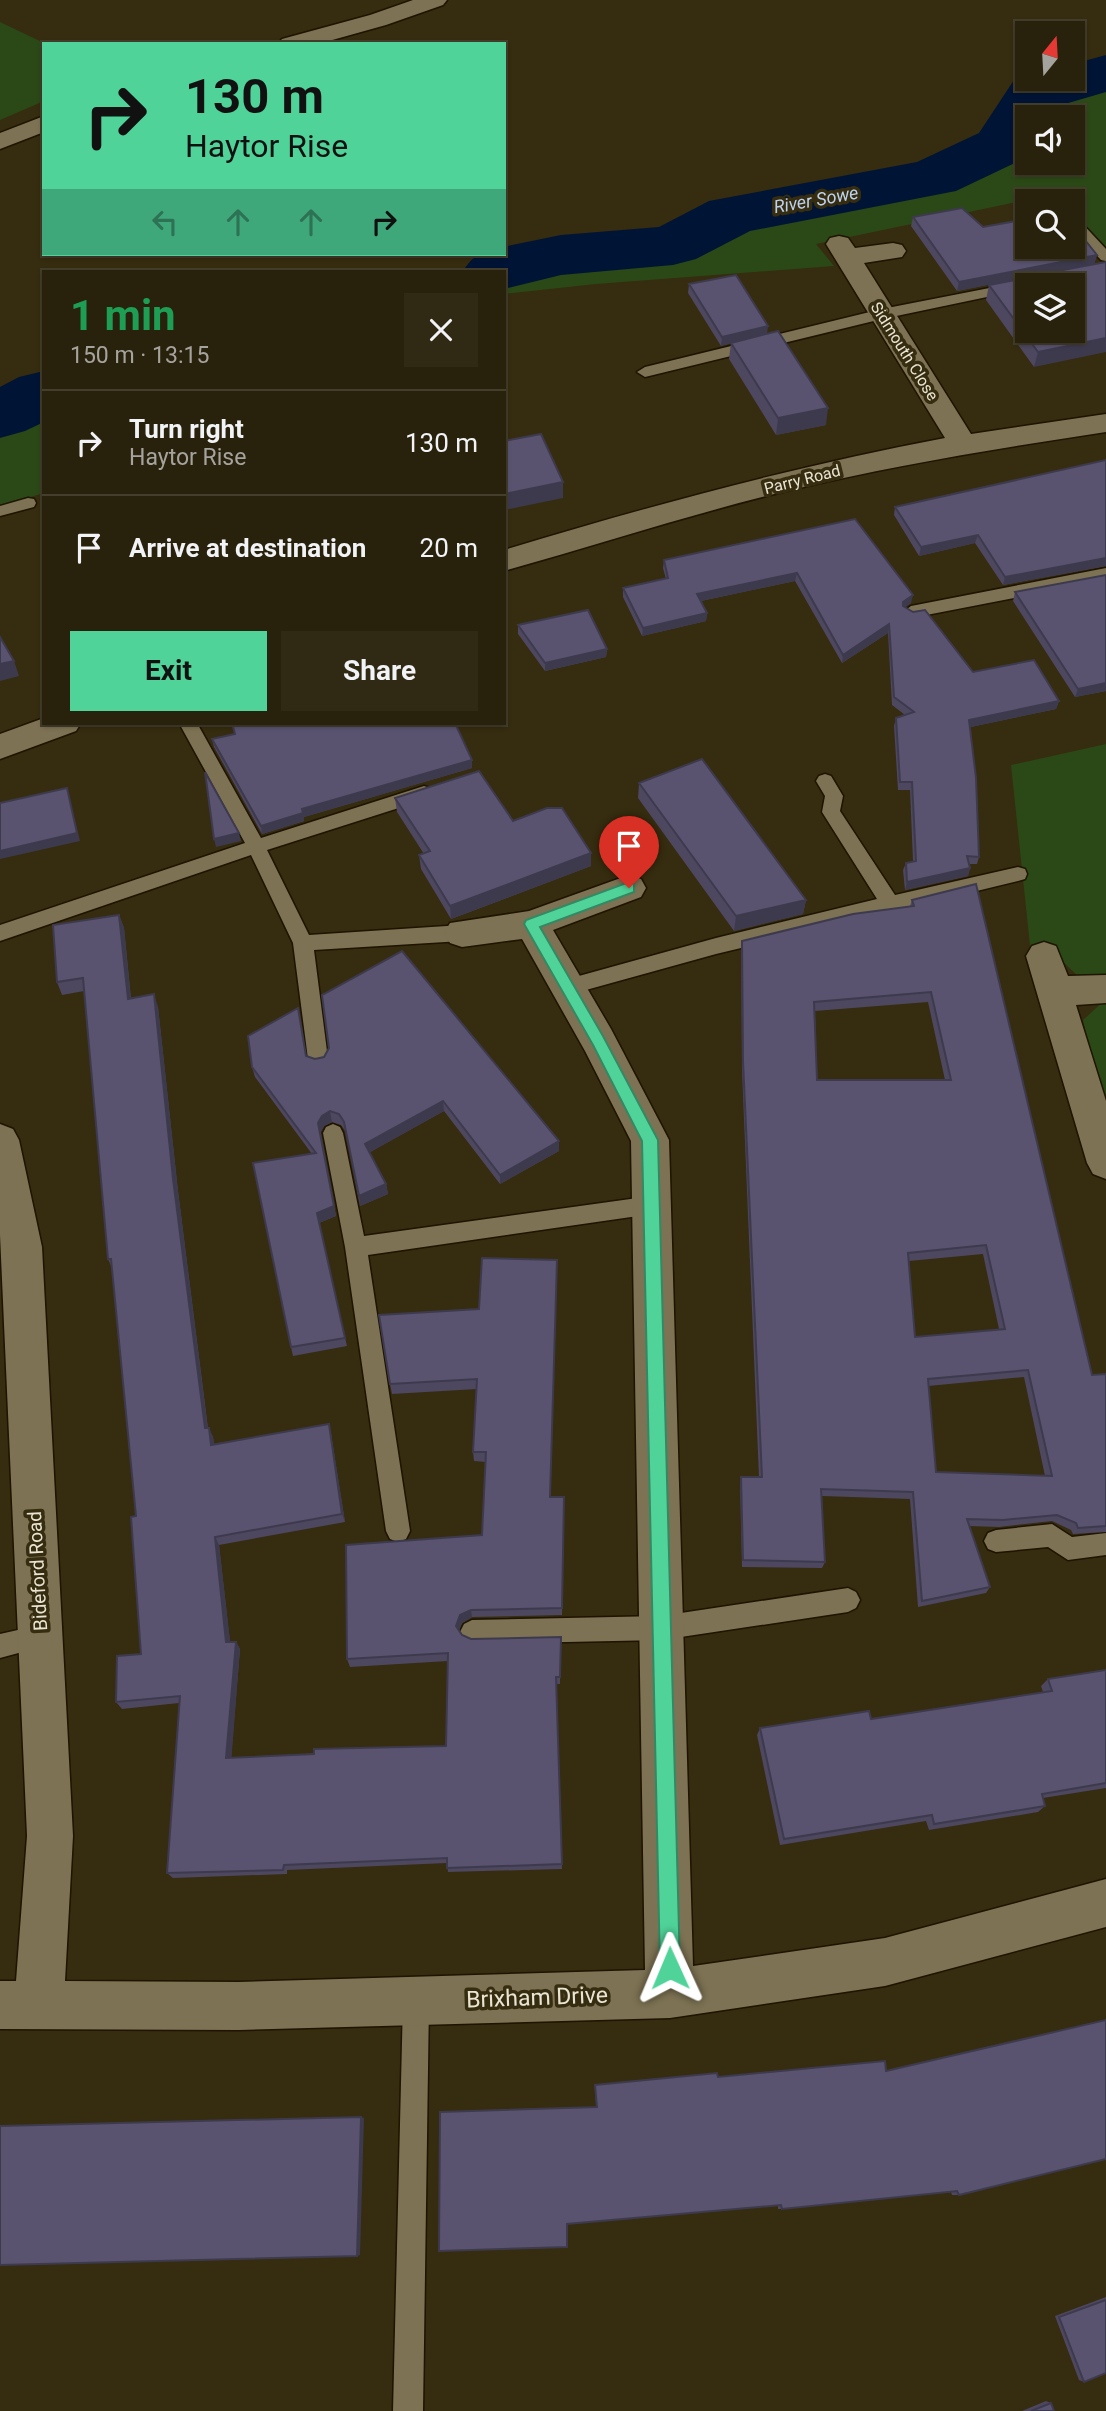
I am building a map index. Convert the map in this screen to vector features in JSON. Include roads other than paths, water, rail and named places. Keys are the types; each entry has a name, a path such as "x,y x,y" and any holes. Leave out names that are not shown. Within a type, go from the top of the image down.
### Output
{"street":[{"path":"297,42 435,0"},
{"path":"0,142 42,125"},
{"name":"Sidmouth Close","path":"893,251 844,251 963,444"},
{"name":"Parry Road","path":"506,560 720,499 841,469 963,444 1106,423"},
{"path":"0,747 60,725"},
{"path":"462,933 531,924 629,888"},
{"path":"531,924 650,1140 670,1994"},
{"path":"1044,956 1106,1163"},
{"path":"1055,991 1104,989"},
{"name":"Bideford Road","path":"0,1140 22,1247 20,1641 50,1836 19,2004"},
{"name":"Brixham Drive","path":"19,2004 239,2006 670,1994 885,1962 1106,1903"}],"lane":[{"path":"1085,235 1106,257"},
{"path":"645,372 882,314 1015,286"},
{"path":"0,511 28,503"},
{"path":"911,611 1106,573"},
{"path":"189,725 256,846 303,943 318,1059"},
{"path":"825,781 834,796 831,812 890,903"},
{"path":"0,933 256,846 441,788"},
{"path":"568,987 716,946 1018,874"},
{"path":"303,943 462,933"},
{"path":"333,1133 356,1247 398,1531"},
{"path":"356,1247 652,1205"},
{"path":"996,1541 1052,1535 1068,1549 1106,1544"},
{"path":"472,1632 662,1628 848,1600"},
{"path":"408,2411 416,2001"}],"waterway":[{"name":"River Sowe","path":"499,270 561,255 673,245 732,215 934,178 1001,146 1036,93 1106,73"},
{"name":"River Sowe","path":"0,415 42,394"}]}
